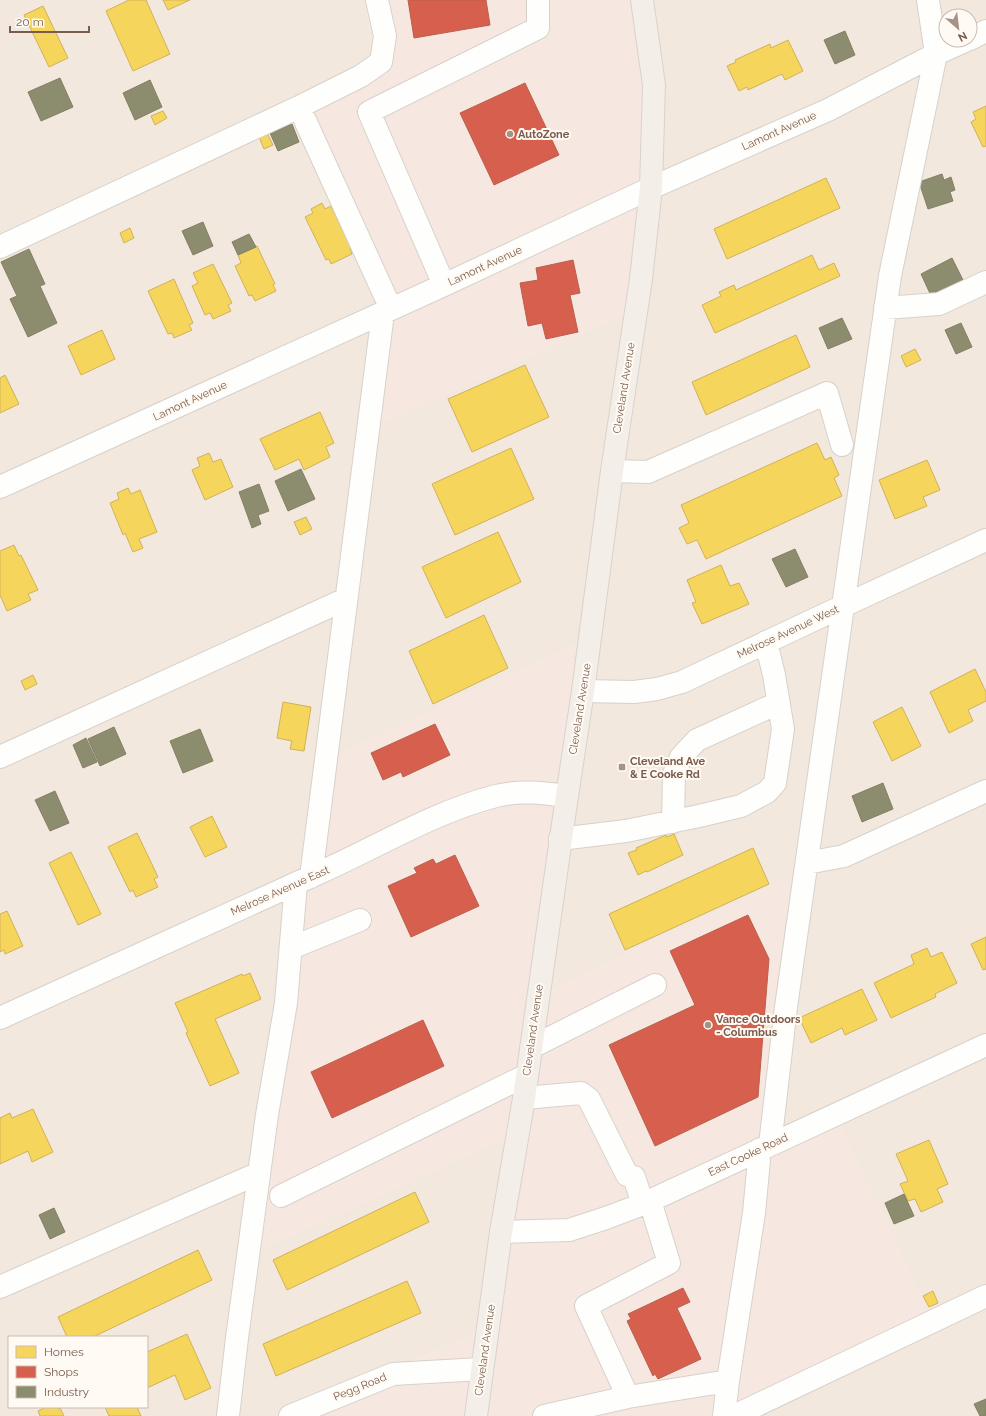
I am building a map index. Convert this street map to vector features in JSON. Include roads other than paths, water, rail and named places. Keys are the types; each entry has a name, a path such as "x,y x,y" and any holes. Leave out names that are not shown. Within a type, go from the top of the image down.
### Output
{"main road":[{"name":"Cleveland Avenue","path":"476,1416 481,1369 501,1232 532,1047 566,796 583,691 612,471 641,279 652,188 654,85 642,0"}],"street":[{"path":"0,247 299,107 361,76 381,62 385,36 377,0"},
{"path":"444,285 369,112 538,28 538,0"},
{"path":"724,1416 728,1381 765,1147 807,863 885,308 890,276 936,54 928,0"},
{"name":"Lamont Avenue","path":"0,487 444,285 652,188 828,110 949,48"},
{"path":"228,1416 267,1115 286,1004 291,948 304,880 387,310 299,107"},
{"path":"885,308 939,304 986,282"},
{"path":"612,471 648,472 827,393 842,445"},
{"name":"Melrose Avenue West","path":"583,691 634,692 657,689 682,682 986,540"},
{"path":"0,757 346,599"},
{"path":"560,838 626,831 673,822 741,806 767,792 774,782 783,728 766,642"},
{"path":"673,822 674,774 681,757 697,740 778,703"},
{"path":"807,863 844,856 986,791"},
{"name":"Melrose Avenue East","path":"0,1018 304,880 413,827 461,807 497,796 524,792 566,796"},
{"path":"291,948 360,920"},
{"path":"532,1047 655,985"},
{"name":"East Cooke Road","path":"501,1232 568,1230 646,1203 986,1045"},
{"path":"281,1196 527,1075"},
{"path":"524,1098 581,1093 589,1099 627,1175 634,1177 646,1203 669,1263 586,1306 628,1397"},
{"path":"0,1287 259,1173"},
{"path":"734,1416 986,1296"},
{"name":"Pegg Road","path":"290,1416 393,1374 481,1369"},
{"path":"544,1416 628,1397 728,1381"}],"place":[{"name":"AutoZone","path":"510,134"},
{"name":"Cleveland Ave & E Cooke Rd","path":"622,767"},
{"name":"Vance Outdoors - Columbus","path":"708,1025"}]}
